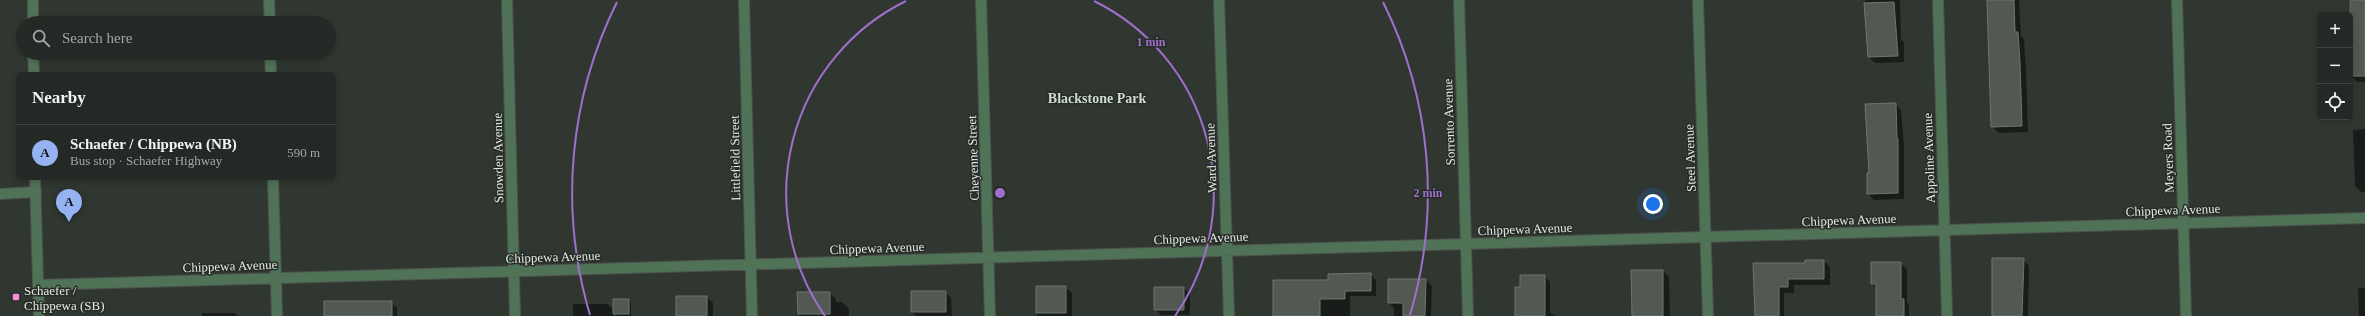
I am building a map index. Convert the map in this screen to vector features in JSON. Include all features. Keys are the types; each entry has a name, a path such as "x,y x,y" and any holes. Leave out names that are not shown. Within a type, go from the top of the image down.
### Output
{"street":[{"path":"33,0 33,16"},
{"path":"269,0 270,16"},
{"name":"Snowden Avenue","path":"507,0 514,316"},
{"name":"Littlefield Street","path":"744,0 752,316"},
{"name":"Cheyenne Street","path":"981,0 990,316"},
{"name":"Ward Avenue","path":"1220,0 1229,316"},
{"name":"Sorrento Avenue","path":"1459,0 1468,316"},
{"name":"Steel Avenue","path":"1698,0 1708,316"},
{"name":"Appoline Avenue","path":"1938,0 1947,316"},
{"name":"Meyers Road","path":"2177,0 2186,316"},
{"path":"33,60 34,72"},
{"path":"270,60 271,72"},
{"path":"35,180 39,316"},
{"path":"273,180 277,316"},
{"path":"0,194 36,192"},
{"name":"Chippewa Avenue","path":"38,285 2365,218"}],"building":[{"path":"1987,0 2014,0 2015,32 2018,32 2020,63 2022,126 1991,127"},
{"path":"2350,0 2365,0 2365,76 2353,76 2353,12 2350,12"},
{"path":"1894,2 1898,56 1868,57 1864,3"},
{"path":"1896,103 1898,193 1867,194 1867,173 1869,173 1865,104"},
{"path":"1992,258 2024,258 2022,316 1992,316"},
{"path":"1805,260 1824,260 1824,279 1788,279 1788,287 1779,287 1779,316 1755,316 1753,263 1805,263"},
{"path":"1871,262 1901,262 1901,299 1904,299 1904,316 1876,316 1876,284 1871,284"},
{"path":"1631,270 1663,270 1663,316 1632,316"},
{"path":"1371,273 1371,291 1345,291 1345,299 1320,299 1320,316 1273,316 1273,280 1328,280 1328,274"},
{"path":"1520,275 1545,275 1545,316 1515,316 1515,287 1520,287"},
{"path":"1388,279 1426,279 1425,316 1403,316 1403,303 1388,303"},
{"path":"1036,286 1066,286 1066,313 1036,313"},
{"path":"1154,287 1184,287 1184,310 1154,310"},
{"path":"911,291 946,291 946,312 911,312"},
{"path":"797,292 830,292 830,314 798,314"},
{"path":"676,296 707,296 707,316 676,316"},
{"path":"613,299 629,299 629,314 613,314"},
{"path":"324,301 392,301 392,316 324,316"}],"place":[{"name":"Schaefer / Chippewa (NB)","path":"69,222"},
{"name":"Schaefer / Chippewa (SB)","path":"16,297"}],"district":[{"name":"Blackstone Park","path":"1097,98"}]}
